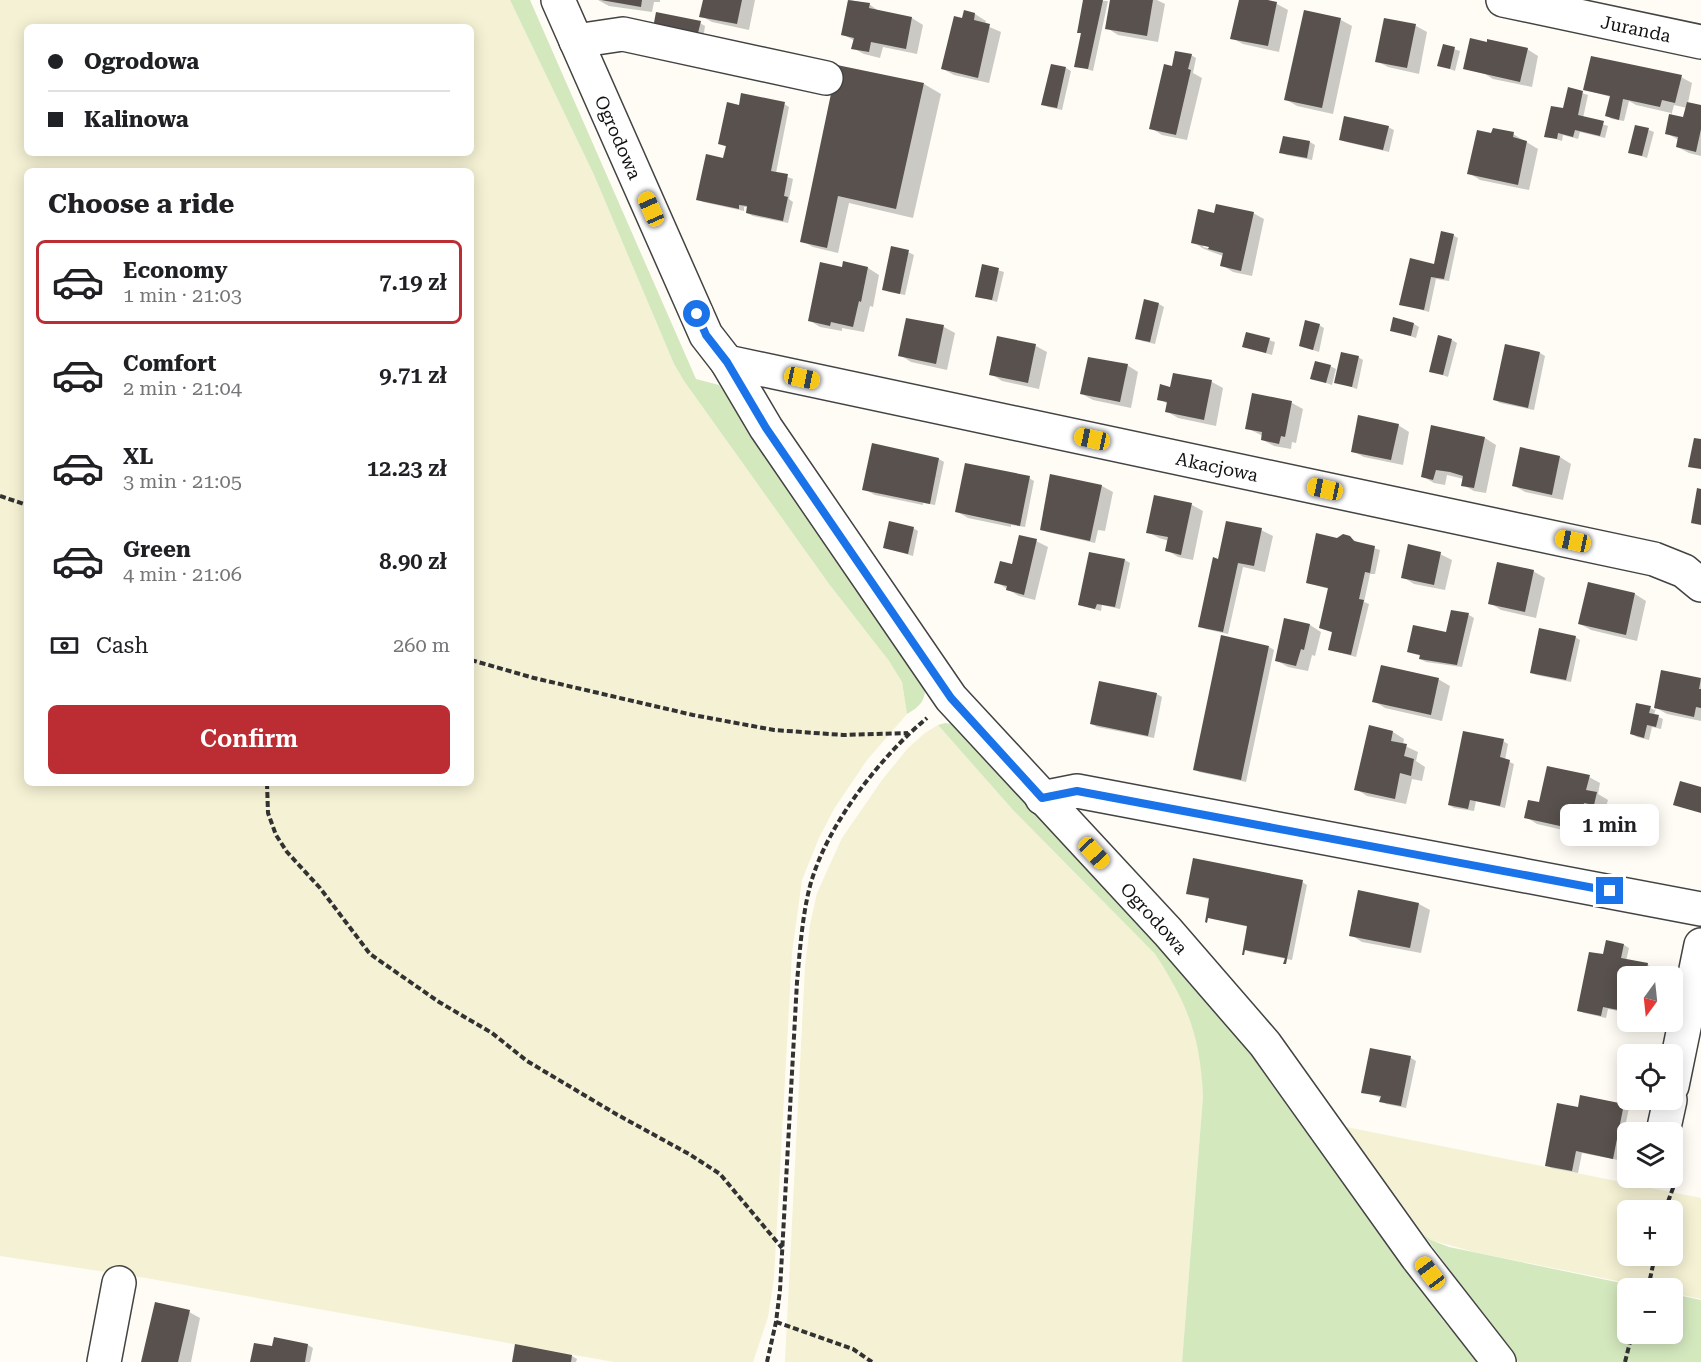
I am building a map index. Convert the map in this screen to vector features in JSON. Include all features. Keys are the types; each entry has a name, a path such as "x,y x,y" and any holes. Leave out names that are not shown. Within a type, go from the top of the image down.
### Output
{"street":[{"name":"Ogrodowa","path":"558,0 706,335 727,362 766,428 951,698 1167,932 1265,1044 1417,1257 1499,1362"},
{"name":"Juranda","path":"1503,0 1701,42"},
{"path":"576,41 623,34 826,78"},
{"name":"Akacjowa","path":"727,362 1654,559 1684,571 1701,585"},
{"path":"1042,798 1077,791 1701,909"},
{"path":"1681,1044 1701,945"},
{"path":"104,1362 119,1283"}],"path":[{"path":"0,496 24,504"},
{"path":"474,661 534,678 693,716 774,730 843,735 909,733"},
{"path":"767,1362 776,1322 797,982 801,936 810,885 820,857 846,812 889,754 909,733 951,698"},
{"path":"267,786 268,813 276,835 286,852 320,888 370,954 439,1002 492,1033 527,1061 720,1174 782,1248"},
{"path":"776,1322 853,1349 872,1362"},
{"path":"1625,1362 1630,1344"}],"shaded area":[{"path":"0,0 510,0 594,175 674,364 829,584 889,661 902,682 907,714 867,760 834,809 802,880 792,953 774,1278 768,1317 753,1362 614,1362 146,1278 0,1256"},
{"path":"938,725 1013,810 1155,954 1172,981 1192,1021 1202,1069 1203,1096 1182,1362 785,1362 805,966 817,893 842,838 882,780 908,748"},
{"path":"1346,1127 1617,1181 1617,1188 1651,1188 1701,1198 1701,1299 1683,1295 1683,1278 1617,1278 1617,1281 1474,1252 1431,1240 1424,1235"}],"green space":[{"path":"510,0 530,0 696,379 719,385 750,426 925,686 921,703 907,714 902,682 889,661 829,584 674,364 594,175"},
{"path":"945,723 959,727 1242,1042 1329,1159 1442,1319 1478,1362 1182,1362 1203,1096 1199,1055 1190,1021 1176,989 1155,954 1013,810 938,725"},
{"path":"1424,1235 1449,1247 1617,1282 1617,1344 1683,1344 1683,1296 1701,1300 1701,1362 1518,1362"}],"building":[{"path":"601,0 642,0 641,7"},
{"path":"703,0 742,0 737,24 699,17"},
{"path":"848,0 870,3 869,8 912,17 906,49 871,42 869,52 851,49 854,38 841,35"},
{"path":"1083,0 1103,0 1088,69 1074,67 1081,33 1077,33"},
{"path":"1110,0 1153,0 1147,36 1105,29"},
{"path":"1239,0 1277,2 1268,46 1230,39"},
{"path":"964,10 975,13 974,20 990,24 978,78 941,69 954,16 962,18"},
{"path":"1304,10 1341,18 1322,108 1284,100"},
{"path":"656,12 701,21 697,37 653,28"},
{"path":"1384,18 1416,24 1407,68 1375,62"},
{"path":"1470,38 1487,42 1487,39 1528,48 1520,82 1463,69"},
{"path":"1443,44 1455,47 1450,69 1437,66"},
{"path":"1175,51 1192,54 1188,69 1191,70 1176,135 1149,129 1164,64 1172,66"},
{"path":"1591,56 1682,75 1675,103 1662,100 1660,107 1623,99 1619,120 1605,116 1610,96 1583,90"},
{"path":"1051,64 1066,67 1057,108 1041,105"},
{"path":"837,65 924,83 896,209 838,196 827,248 800,242"},
{"path":"1568,87 1583,91 1578,115 1604,121 1600,136 1575,130 1573,137 1558,133 1557,139 1544,137 1551,106 1563,108"},
{"path":"741,93 785,102 771,171 788,174 784,196 788,197 783,221 746,213 747,206 739,205 739,209 696,200 706,154 723,158 726,146 718,144 727,102 739,105"},
{"path":"1687,102 1701,105 1701,129 1696,152 1676,147 1678,137 1665,134 1669,114 1683,117"},
{"path":"1344,116 1389,126 1383,150 1339,140"},
{"path":"1635,125 1649,128 1642,156 1628,153"},
{"path":"1493,128 1514,132 1513,137 1527,141 1518,185 1467,174 1477,130 1491,133"},
{"path":"1283,136 1310,141 1307,158 1279,153"},
{"path":"1216,204 1254,212 1241,271 1220,266 1223,253 1191,243 1198,209 1214,213"},
{"path":"1441,231 1454,234 1444,279 1431,277 1424,310 1399,305 1410,258 1434,264"},
{"path":"891,246 909,250 900,294 882,290"},
{"path":"843,261 868,267 853,327 831,322 830,326 808,321 820,262 842,267"},
{"path":"982,264 999,268 992,300 975,297"},
{"path":"1144,299 1159,303 1150,342 1135,339"},
{"path":"1393,317 1414,323 1411,336 1390,331"},
{"path":"906,318 944,325 936,364 898,356"},
{"path":"1305,320 1320,324 1313,350 1299,346"},
{"path":"1246,332 1270,338 1266,353 1242,347"},
{"path":"1438,335 1452,339 1443,375 1429,372"},
{"path":"997,336 1036,344 1028,383 989,375"},
{"path":"1505,344 1540,352 1528,408 1493,400"},
{"path":"1341,352 1359,356 1352,387 1334,383"},
{"path":"1088,357 1128,364 1120,402 1080,394"},
{"path":"1315,361 1331,365 1326,383 1310,379"},
{"path":"1173,373 1212,380 1204,420 1165,412 1167,402 1157,400 1160,384 1170,387"},
{"path":"1252,393 1292,401 1285,437 1281,436 1279,444 1261,440 1262,432 1245,429"},
{"path":"1358,415 1399,424 1391,460 1351,452"},
{"path":"1431,425 1485,437 1474,488 1461,486 1463,476 1450,472 1436,470 1433,480 1421,477"},
{"path":"1694,438 1701,439 1701,469 1688,467"},
{"path":"872,443 939,458 930,504 862,490"},
{"path":"1520,447 1560,456 1552,495 1512,486"},
{"path":"965,463 1030,476 1020,526 955,512"},
{"path":"1050,474 1102,485 1090,541 1040,530"},
{"path":"1697,488 1701,489 1701,525 1691,523"},
{"path":"1154,495 1192,503 1181,555 1165,551 1168,537 1146,533"},
{"path":"889,521 914,527 908,554 883,548"},
{"path":"1226,521 1262,528 1254,566 1238,563 1223,632 1198,627 1213,557 1218,559"},
{"path":"1316,533 1337,538 1343,534 1350,536 1354,541 1375,546 1370,573 1365,572 1359,599 1364,600 1351,655 1328,650 1332,632 1319,628 1328,588 1306,583"},
{"path":"1019,535 1037,539 1024,595 1006,590 1007,586 994,583 1000,561 1012,564"},
{"path":"1408,544 1441,552 1434,585 1401,578"},
{"path":"1089,552 1125,559 1115,607 1097,604 1095,609 1078,605"},
{"path":"1497,562 1534,570 1525,612 1488,604"},
{"path":"1588,582 1635,593 1626,635 1578,624"},
{"path":"1451,610 1469,613 1457,665 1419,659 1420,655 1407,652 1413,625 1446,632"},
{"path":"1284,618 1310,624 1304,650 1301,649 1296,666 1275,661"},
{"path":"1539,628 1576,636 1566,680 1530,673"},
{"path":"1221,635 1269,646 1241,780 1193,770"},
{"path":"1381,665 1439,678 1431,715 1372,702"},
{"path":"1661,670 1701,678 1699,689 1701,689 1701,708 1696,707 1694,717 1654,708"},
{"path":"1099,681 1157,693 1148,736 1090,724"},
{"path":"1636,703 1651,706 1649,713 1659,715 1656,727 1647,725 1644,738 1630,734"},
{"path":"1369,725 1393,731 1391,741 1407,744 1404,756 1414,759 1411,776 1400,773 1395,799 1354,790"},
{"path":"1463,731 1504,739 1500,757 1510,760 1500,806 1470,800 1468,809 1448,805"},
{"path":"1547,766 1590,775 1586,790 1597,792 1594,805 1584,803 1578,830 1524,818 1528,800 1539,802"},
{"path":"1680,781 1701,787 1701,813 1673,805"},
{"path":"1193,858 1303,880 1286,964 1283,964 1285,958 1245,950 1242,955 1247,926 1208,918 1207,923 1205,922 1209,898 1186,894"},
{"path":"1358,890 1419,903 1410,948 1349,936"},
{"path":"1606,940 1624,944 1621,958 1648,963 1648,966 1617,966 1617,1010 1603,1007 1601,1016 1577,1011 1589,952 1603,954"},
{"path":"1370,1048 1411,1056 1401,1106 1379,1102 1381,1096 1361,1093"},
{"path":"1580,1095 1617,1103 1617,1110 1623,1110 1620,1122 1617,1122 1617,1139 1613,1159 1576,1151 1572,1171 1545,1166 1557,1103 1578,1107"},
{"path":"155,1302 190,1310 178,1362 141,1362"},
{"path":"274,1337 308,1344 305,1362 250,1362 254,1343 272,1346"},
{"path":"515,1344 572,1355 571,1362 512,1362"}],"route":[{"path":"697,314 706,335 741,383 766,428 951,698 1042,798 1077,791 1610,891"}]}
